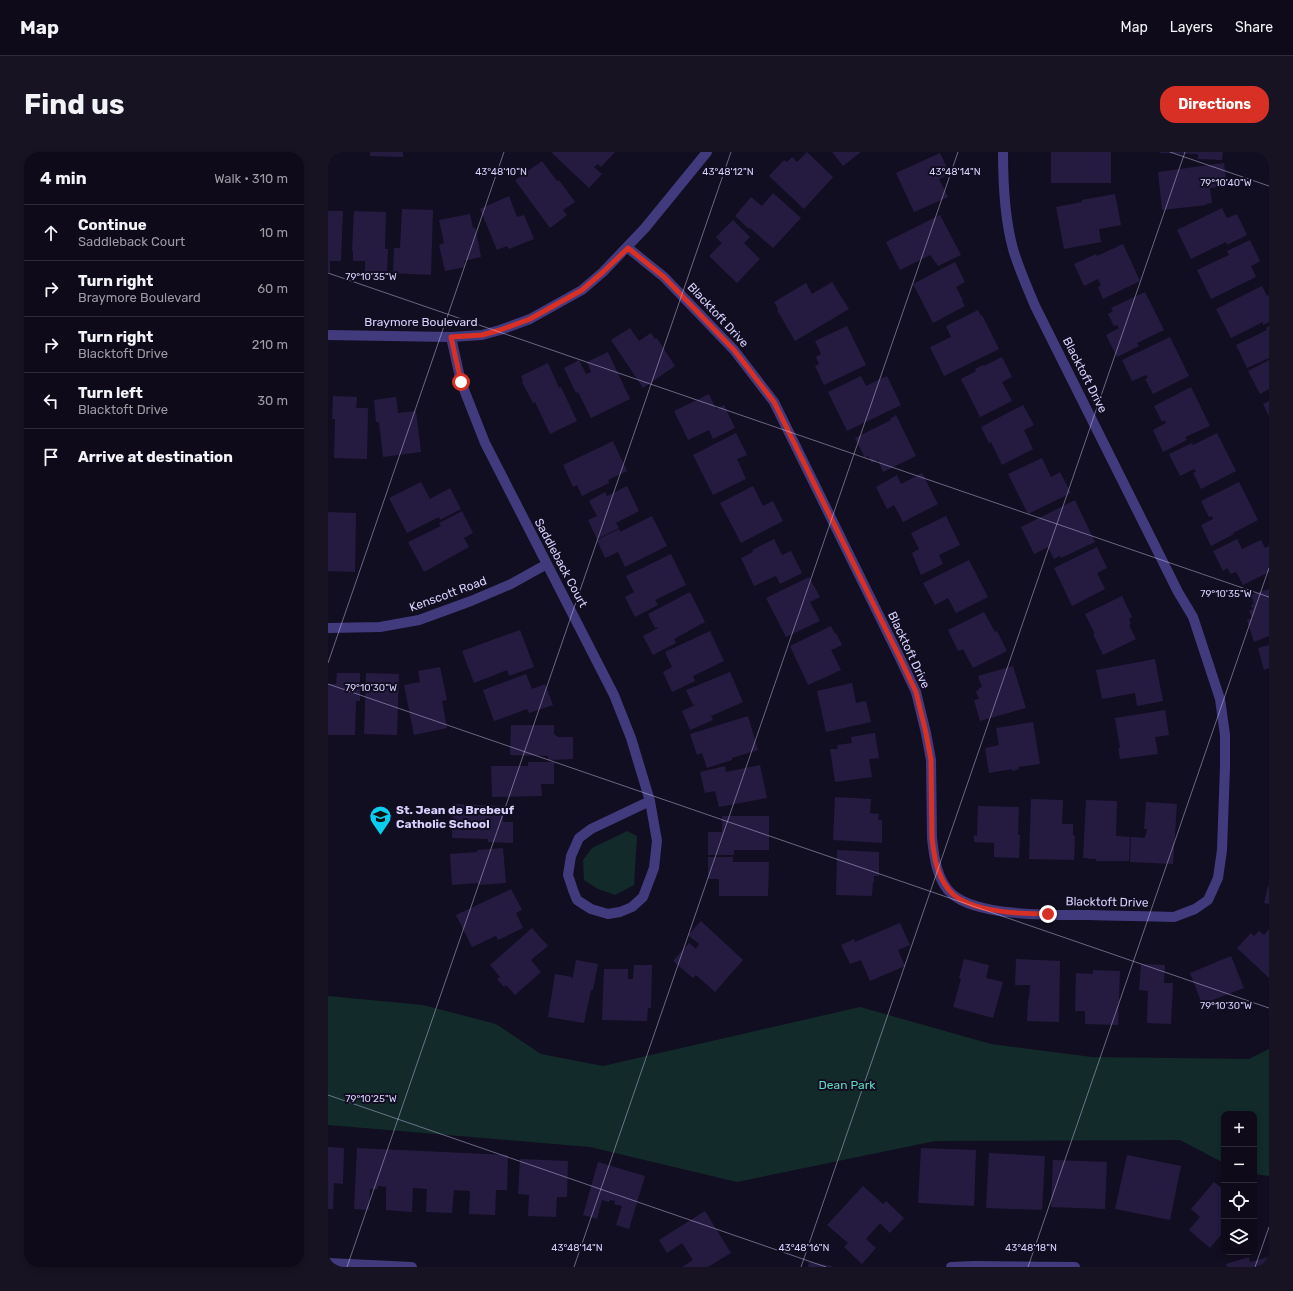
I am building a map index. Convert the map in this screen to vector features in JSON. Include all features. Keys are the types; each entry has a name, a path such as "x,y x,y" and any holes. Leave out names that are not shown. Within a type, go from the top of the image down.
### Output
{"street":[{"name":"Braymore Boulevard","path":"328,334 451,337 482,335 530,319 582,290 603,272 628,248 707,152"},
{"name":"Blacktoft Drive","path":"628,248 664,277 734,350 774,402 802,457 916,692 931,760 933,850 938,871 949,890 960,899 976,906 995,910 1034,914 1174,917 1195,910 1208,900 1218,878 1222,850 1225,767 1225,735 1220,699 1193,617 1178,592 1035,306 1021,273 1013,248 1007,214 1003,152"},
{"name":"Saddleback Court","path":"451,337 461,382 485,443 614,695 631,738 650,802 657,841 654,868 642,897 632,907 620,912 608,914 591,909 577,900 568,874 571,856 580,838 591,829 650,802"},
{"name":"Kenscott Road","path":"328,628 380,627 419,620 505,587 547,564"},
{"path":"328,1263 412,1267"},
{"path":"951,1267 1075,1267"}],"green space":[{"path":"627,831 637,836 634,885 615,895 598,889 584,880 583,860 592,848"},
{"name":"Dean Park","path":"328,996 423,1005 496,1024 541,1054 603,1066 860,1007 991,1044 1092,1057 1249,1059 1269,1049 1269,1176 1257,1174 1257,1111 1221,1111 1221,1161 1180,1140 935,1141 737,1182 590,1147 328,1125"}],"building":[{"path":"370,152 403,152 403,157 370,156"},
{"path":"551,152 615,152 601,167 598,164 594,167 602,174 589,188"},
{"path":"807,152 833,177 804,209 769,176 784,160 787,162 792,157 797,162"},
{"path":"832,152 861,152 843,166"},
{"path":"1051,152 1111,152 1111,183 1051,183"},
{"path":"1160,152 1223,152 1222,160 1198,159 1198,154"},
{"path":"940,153 950,174 939,179 948,197 914,212 896,173"},
{"path":"542,161 557,181 559,180 575,202 563,210 567,215 550,228 515,180"},
{"path":"1224,163 1227,186 1210,188 1212,203 1206,204 1207,205 1162,210 1158,172"},
{"path":"773,193 801,218 773,248 735,216 751,197 762,206"},
{"path":"1115,194 1121,225 1099,229 1101,242 1064,249 1056,207 1082,202 1082,200"},
{"path":"509,196 517,217 524,215 534,239 509,249 507,246 497,250 480,209"},
{"path":"1222,208 1227,218 1237,214 1247,235 1227,245 1226,242 1191,259 1177,230"},
{"path":"402,209 433,210 431,275 393,273 394,248 400,248"},
{"path":"328,211 343,211 341,261 330,261 330,272 328,272"},
{"path":"354,211 386,212 385,249 388,249 387,273 365,273 365,261 353,261"},
{"path":"470,214 473,228 475,227 481,257 464,261 465,267 445,271 439,245 444,243 439,220"},
{"path":"940,215 961,255 938,266 930,255 900,270 886,242"},
{"path":"733,220 750,237 744,243 760,259 737,283 709,256 722,243 716,237"},
{"path":"1250,240 1260,261 1251,266 1256,277 1211,299 1197,270 1229,255 1227,251"},
{"path":"1123,244 1140,281 1103,299 1098,287 1101,285 1098,279 1084,286 1074,264 1096,254 1097,256"},
{"path":"955,262 965,282 956,287 965,306 933,323 913,284"},
{"path":"832,282 849,309 795,341 774,302 806,283 812,294"},
{"path":"1262,286 1267,296 1269,295 1269,322 1263,325 1263,322 1231,338 1216,309"},
{"path":"1145,292 1164,330 1137,343 1139,346 1117,357 1106,335 1119,328 1117,325 1114,326 1108,314 1113,311 1111,308"},
{"path":"978,310 999,349 944,376 930,347 951,337 946,326"},
{"path":"847,326 866,365 824,385 815,366 819,364 816,357 821,354 815,341"},
{"path":"1269,326 1269,358 1247,368 1236,345 1267,330 1266,328"},
{"path":"630,328 639,341 651,333 655,339 657,338 675,366 643,388 611,340"},
{"path":"1170,337 1189,376 1153,394 1145,379 1148,378 1146,375 1132,381 1122,360"},
{"path":"608,352 630,399 591,418 578,392 576,393 564,368 579,360 586,374 591,372 587,362"},
{"path":"1002,357 1012,377 1002,382 1012,401 980,417 961,379 976,371 975,369"},
{"path":"1269,360 1269,389 1260,394 1248,371"},
{"path":"548,363 559,388 561,387 577,421 550,434 535,402 533,403 522,382 521,376"},
{"path":"861,376 866,386 887,376 901,405 847,431 828,392"},
{"path":"1191,387 1210,426 1185,437 1187,440 1163,452 1153,430 1166,423 1165,420 1162,422 1154,406"},
{"path":"709,394 716,409 724,405 735,428 713,439 709,430 688,440 674,411"},
{"path":"333,396 357,397 356,408 368,408 367,459 334,458 335,419 332,419"},
{"path":"396,397 398,413 416,411 421,452 383,457 379,422 376,422 374,400"},
{"path":"1269,401 1269,416 1263,404"},
{"path":"1023,405 1034,425 1024,430 1033,449 1002,465 991,442 989,443 981,427"},
{"path":"896,415 916,456 883,472 878,460 872,463 868,456 865,458 855,438 891,420 890,419"},
{"path":"736,433 747,455 737,459 746,479 713,495 693,455"},
{"path":"1217,433 1236,471 1201,489 1193,473 1196,472 1194,469 1180,476 1169,454 1192,443 1193,445"},
{"path":"613,441 627,471 608,480 609,483 582,496 577,485 573,487 563,465"},
{"path":"1042,458 1051,477 1060,472 1071,493 1028,514 1008,474"},
{"path":"922,473 938,504 903,522 894,505 887,509 876,487 897,475 901,484"},
{"path":"421,482 430,499 450,488 461,509 440,520 439,517 407,533 389,498"},
{"path":"1239,482 1258,520 1211,546 1201,525 1213,519 1212,516 1209,517 1201,501"},
{"path":"627,486 639,511 616,523 619,528 597,539 588,520 597,516 589,501 605,492 607,496"},
{"path":"753,486 763,506 773,501 783,521 741,543 720,503"},
{"path":"1075,500 1095,542 1061,558 1060,556 1054,559 1048,547 1034,554 1021,527"},
{"path":"462,511 473,533 464,538 469,547 424,572 408,542 441,526 439,523"},
{"path":"328,512 356,513 355,572 328,571"},
{"path":"652,516 667,546 625,567 618,552 605,558 597,540 619,529 620,532"},
{"path":"946,516 960,545 939,555 943,564 921,575 912,553 919,549 911,533"},
{"path":"774,539 782,555 791,551 802,573 780,584 776,576 754,586 741,558 753,552 752,550"},
{"path":"1237,539 1242,549 1261,540 1265,548 1269,546 1269,572 1243,585 1236,572 1231,574 1227,568 1223,571 1213,551"},
{"path":"1097,547 1107,568 1097,573 1105,589 1072,606 1054,568"},
{"path":"671,554 686,585 655,600 658,605 635,617 625,597 634,592 626,576"},
{"path":"969,560 988,597 956,613 948,598 935,605 923,583"},
{"path":"809,577 820,597 810,602 820,621 786,637 766,598"},
{"path":"1269,589 1269,636 1254,642 1247,620 1252,618 1249,611 1253,609 1251,605 1254,604 1251,595"},
{"path":"690,592 705,622 674,639 676,643 653,655 643,636 658,628 655,628 648,614"},
{"path":"1122,596 1132,617 1129,619 1131,624 1129,625 1136,639 1103,655 1085,614"},
{"path":"984,612 995,632 997,631 1007,651 973,668 963,649 958,651 948,630"},
{"path":"831,626 842,645 831,650 841,670 808,685 790,646"},
{"path":"520,630 534,667 509,676 507,670 474,683 462,651"},
{"path":"710,631 724,661 693,676 695,681 672,692 663,672 672,667 665,652"},
{"path":"1269,645 1269,668 1264,670 1258,648"},
{"path":"1155,659 1163,701 1137,706 1135,693 1102,699 1096,670"},
{"path":"1013,666 1026,708 980,721 974,700 979,699 976,691 982,687 978,676"},
{"path":"440,667 447,700 442,701 447,728 414,735 404,685 420,682 418,671"},
{"path":"730,672 743,702 711,716 713,720 690,730 682,711 695,704 693,705 686,690"},
{"path":"337,673 360,673 360,701 356,701 355,735 328,735 328,684 336,684"},
{"path":"366,673 399,674 397,735 364,734"},
{"path":"526,674 532,689 545,684 553,705 529,713 527,709 494,721 483,690"},
{"path":"852,683 856,703 866,701 871,722 826,732 817,691"},
{"path":"1165,710 1169,735 1155,737 1158,754 1120,759 1118,748 1120,748 1115,718"},
{"path":"748,716 758,750 707,768 702,753 697,755 690,734"},
{"path":"1033,722 1040,764 1018,767 1019,769 1012,771 1012,769 989,773 985,748 999,745 996,728"},
{"path":"511,725 554,725 554,734 558,737 573,737 573,759 548,760 548,756 510,755"},
{"path":"875,733 879,758 869,759 872,777 835,782 830,749 838,749 837,745 852,743 851,737"},
{"path":"528,762 554,762 554,784 541,784 542,796 492,797 491,766 528,766"},
{"path":"760,765 767,798 719,807 715,791 705,793 700,772 725,766 726,772"},
{"path":"835,797 871,799 870,813 879,814 878,820 882,820 882,843 833,840"},
{"path":"1031,799 1063,800 1062,824 1073,824 1073,835 1075,836 1074,860 1029,859"},
{"path":"1086,800 1117,801 1116,836 1130,837 1129,861 1096,861 1096,859 1083,858"},
{"path":"1146,802 1177,804 1173,864 1130,862 1131,837 1145,838 1146,835 1147,829 1144,829"},
{"path":"453,804 504,806 503,822 513,822 513,843 488,842 488,839 452,838"},
{"path":"978,806 1019,807 1019,858 994,857 994,843 974,842 974,835 977,836"},
{"path":"722,816 769,816 769,850 734,850 734,855 708,855 708,832 722,832"},
{"path":"503,848 506,883 452,885 450,854"},
{"path":"837,850 879,852 879,876 874,876 872,896 836,895"},
{"path":"708,857 733,857 733,862 769,862 768,896 719,896 719,879 708,879"},
{"path":"1269,886 1269,904 1264,903"},
{"path":"511,889 522,910 516,913 523,928 498,940 496,936 472,947 456,915"},
{"path":"701,921 743,960 715,992 696,975 693,978 673,961 689,943 696,949 699,944 688,935"},
{"path":"900,923 910,945 898,950 905,966 870,981 861,960 850,964 841,945 854,939 855,942"},
{"path":"532,928 548,946 531,960 541,972 515,995 506,985 504,987 497,979 500,977 490,965"},
{"path":"1269,929 1269,978 1237,948 1251,933 1254,936 1259,931 1264,935"},
{"path":"1231,956 1244,988 1202,1004 1190,973"},
{"path":"964,959 989,965 986,978 1003,982 993,1018 953,1007 961,979 959,978"},
{"path":"1016,959 1060,961 1059,1022 1027,1021 1030,985 1015,985"},
{"path":"576,960 598,964 584,1023 548,1017 555,974 572,977 572,981"},
{"path":"1141,964 1165,965 1164,983 1173,983 1171,1024 1147,1023 1148,991 1139,990"},
{"path":"634,965 652,965 651,1008 648,1008 647,1021 602,1020 604,969 628,969 628,979 633,979"},
{"path":"1093,970 1120,971 1118,1025 1085,1024 1085,1011 1075,1011 1076,973 1093,974"},
{"path":"328,1147 344,1148 343,1184 334,1183 333,1209 328,1209"},
{"path":"357,1148 508,1155 507,1190 496,1190 495,1215 469,1214 470,1191 454,1190 452,1213 426,1212 427,1189 413,1188 412,1212 386,1210 386,1187 378,1186 377,1189 370,1189 369,1210 354,1209"},
{"path":"921,1148 976,1150 974,1206 918,1203"},
{"path":"989,1153 1045,1156 1042,1210 986,1208"},
{"path":"1127,1155 1181,1166 1170,1220 1115,1209"},
{"path":"520,1159 568,1161 567,1197 557,1197 556,1217 528,1216 529,1195 518,1194"},
{"path":"1053,1160 1107,1162 1105,1209 1051,1207"},
{"path":"598,1162 645,1176 629,1229 616,1225 622,1206 614,1204 615,1201 610,1200 609,1202 602,1200 597,1219 583,1215"},
{"path":"1214,1182 1221,1188 1221,1235 1210,1248 1189,1230 1200,1217 1191,1209"},
{"path":"863,1186 883,1204 886,1201 904,1218 890,1233 880,1223 866,1239 876,1248 862,1264 844,1247 848,1243 827,1225"},
{"path":"705,1211 731,1253 708,1267 682,1267 693,1260 682,1243 667,1253 659,1240"},
{"path":"1249,1257 1250,1262 1269,1257 1269,1267 1227,1267 1226,1264"},
{"path":"809,1262 832,1266 832,1267 808,1267"}],"place":[{"name":"St. Jean de Brebeuf Catholic School","path":"381,836"}],"route":[{"path":"461,382 451,337 482,335 530,319 582,290 628,248 664,277 734,350 774,402 916,692 931,760 933,850 938,871 944,883 954,895 976,906 995,910 1048,914"}]}
